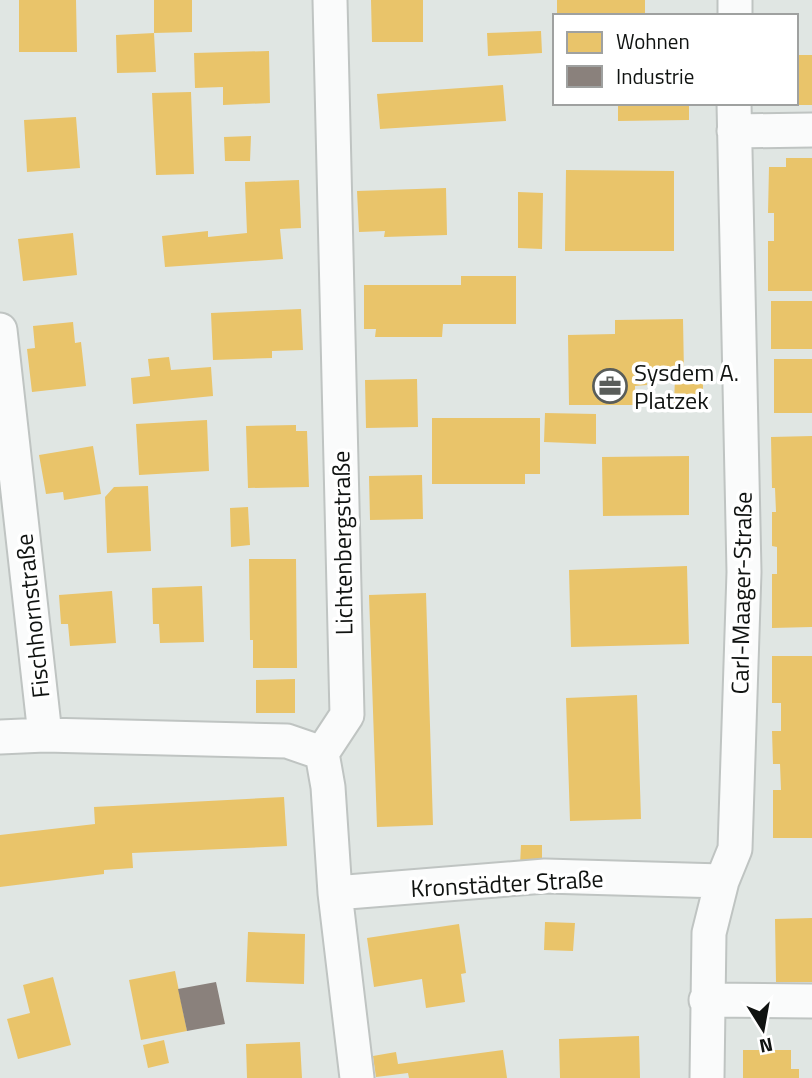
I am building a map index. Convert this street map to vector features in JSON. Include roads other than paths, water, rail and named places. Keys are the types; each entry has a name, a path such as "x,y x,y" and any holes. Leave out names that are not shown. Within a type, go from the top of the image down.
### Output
{"street":[{"name":"Lichtenbergstraße","path":"322,753 347,715 330,0"},
{"path":"734,117 812,130"},
{"name":"Carl-Maager-Straße","path":"707,1078 709,933 722,881 735,849 744,572 734,117"},
{"name":"Fischhornstraße","path":"0,330 45,735"},
{"path":"0,737 45,735 287,740 322,753 328,787 335,893 357,1078"},
{"name":"Kronstädter Straße","path":"335,893 545,876 722,881"},
{"path":"706,1000 812,1001"}],"place":[{"name":"Sysdem A. Platzek","path":"610,386"}]}
